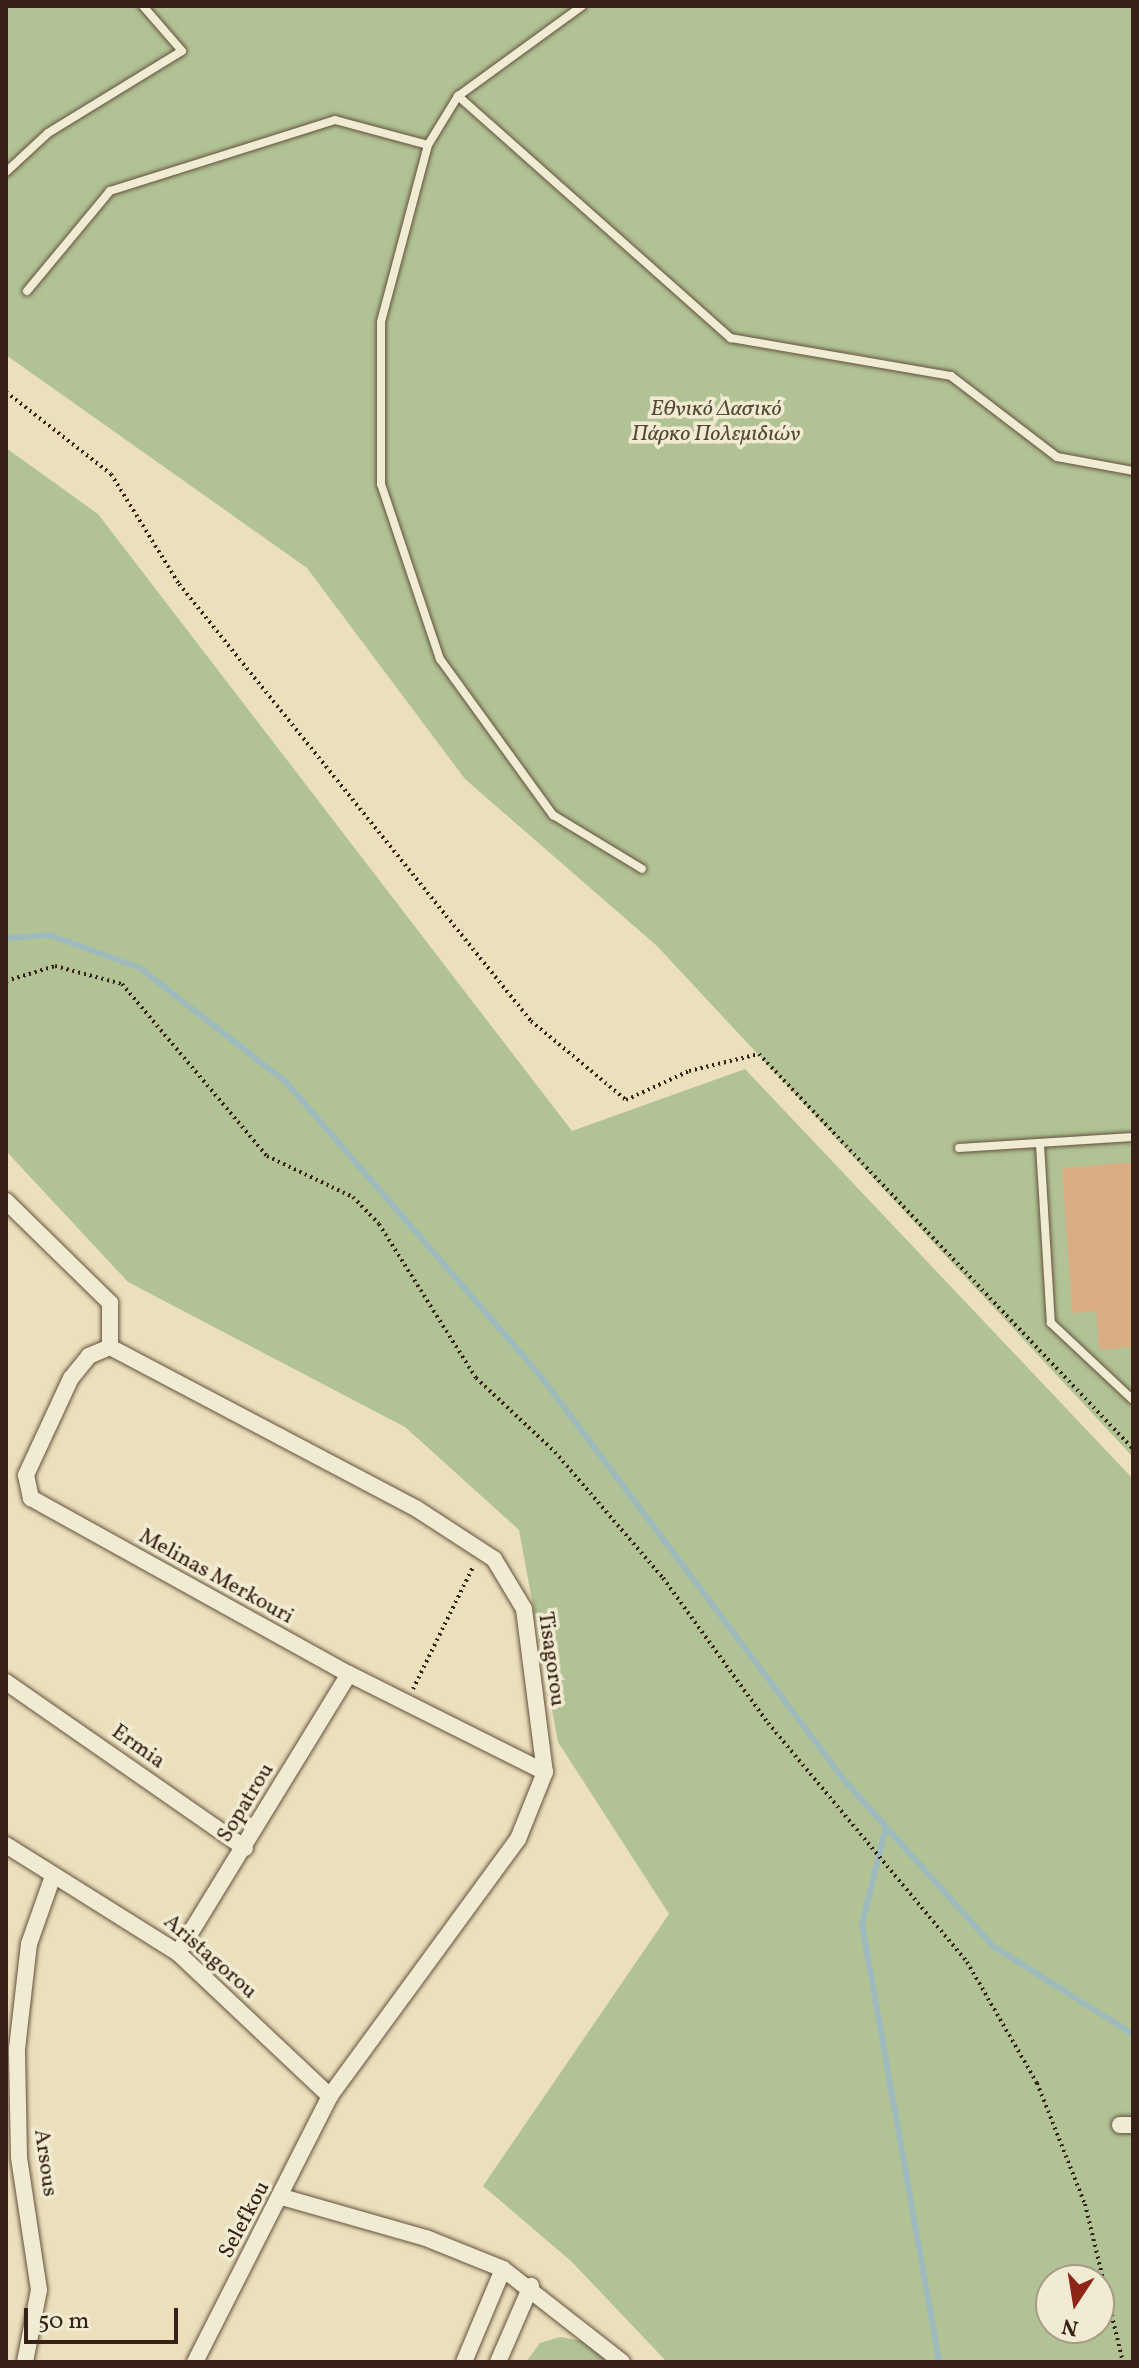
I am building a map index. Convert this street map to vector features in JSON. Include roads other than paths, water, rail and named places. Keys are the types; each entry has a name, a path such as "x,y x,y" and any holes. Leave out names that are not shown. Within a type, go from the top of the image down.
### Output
{"street":[{"path":"6,1201 110,1303 110,1347"},
{"name":"Tisagorou","path":"110,1347 417,1509 494,1559 524,1609 545,1772 518,1839 330,2096"},
{"name":"Melinas Merkouri","path":"110,1347 89,1356 71,1378 26,1475 31,1498 349,1674 545,1772"},
{"name":"Sopatrou","path":"178,1953 349,1674"},
{"name":"Ermia","path":"6,1682 245,1848"},
{"name":"Aristagorou","path":"6,1845 178,1953 330,2096"},
{"name":"Arsous","path":"25,2362 39,2290 13,2157 17,2049 29,1944 53,1876"},
{"name":"Selefkou","path":"199,2361 330,2096"},
{"path":"282,2197 426,2238 503,2269 531,2286 622,2362"},
{"path":"464,2362 503,2269"},
{"path":"498,2362 531,2286"}],"lane":[{"path":"6,172 48,133 182,51 143,6"},
{"path":"582,6 458,96 428,145 381,322 381,484 440,659 553,815 642,869"},
{"path":"458,96 731,338 951,376 1057,457 1133,471"},
{"path":"27,291 110,191 335,120 428,145"},
{"path":"959,1148 1133,1137"},
{"path":"1040,1145 1051,1323 1133,1400"}],"waterway":[{"path":"6,938 50,935 140,968 286,1082 539,1374 844,1780 993,1946 1133,2034"},
{"path":"886,1827 862,1924 939,2362"}],"park label":[{"name":"Εθνικό Δασικό Πάρκο Πολεμιδιών","path":"716,422"}]}
